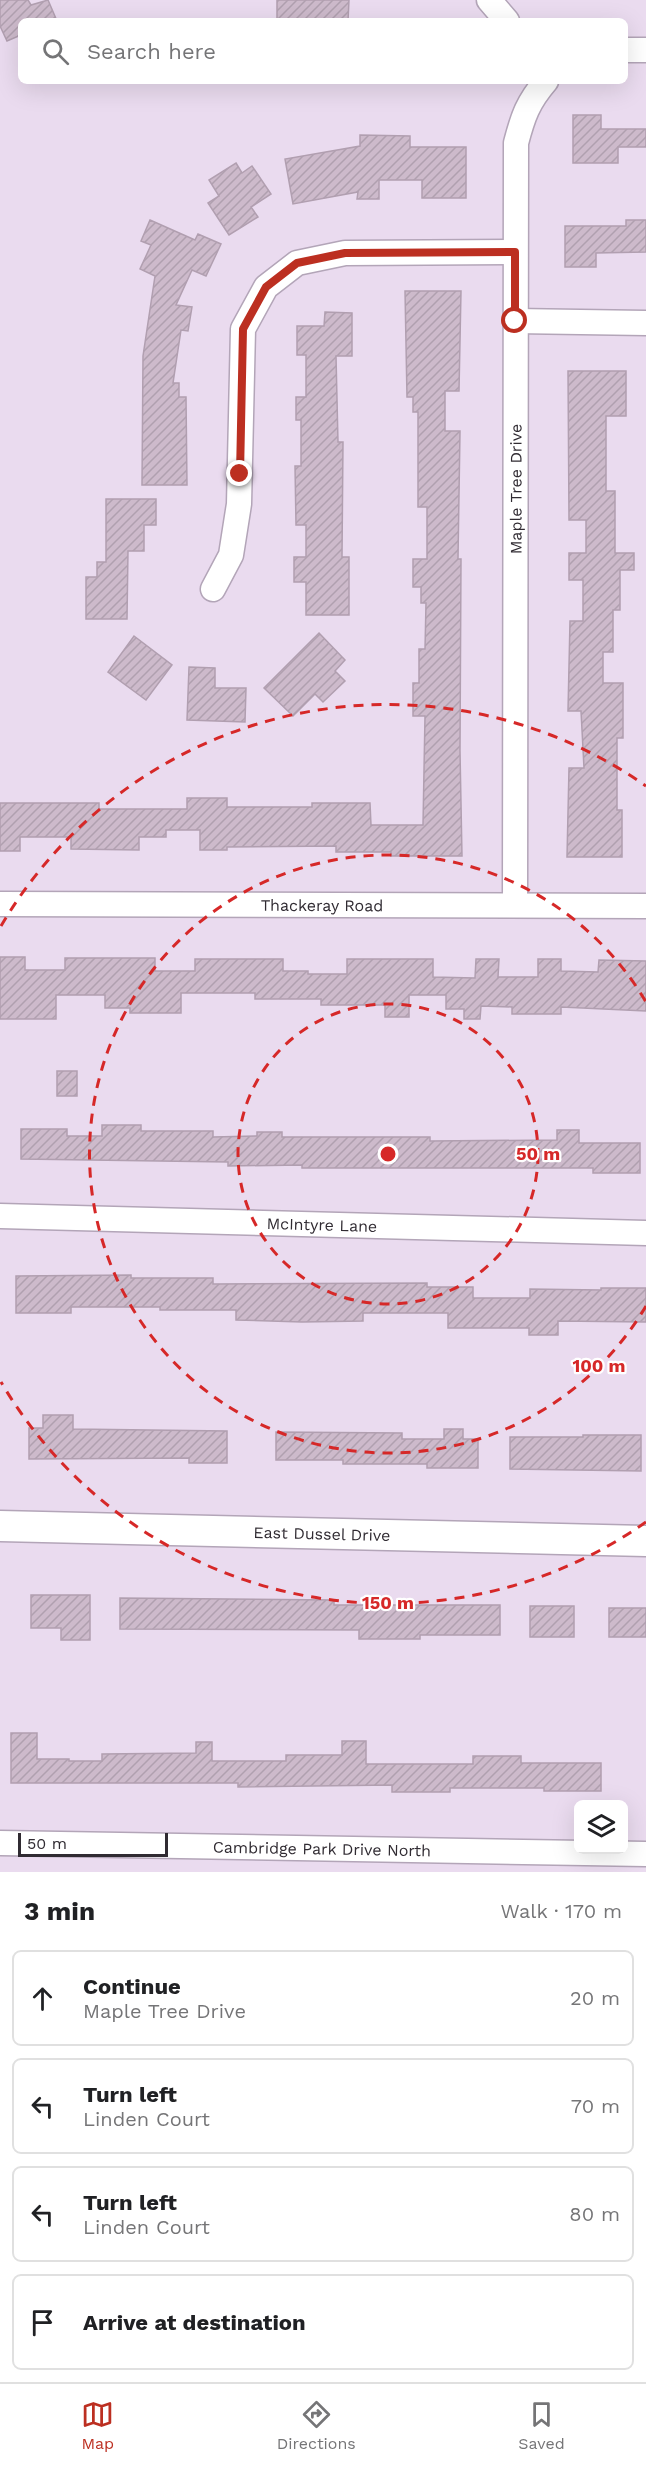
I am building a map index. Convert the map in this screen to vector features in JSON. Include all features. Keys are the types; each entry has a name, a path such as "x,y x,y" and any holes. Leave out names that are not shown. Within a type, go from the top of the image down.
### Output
{"street":[{"path":"489,0 504,18"},
{"path":"628,50 646,50"},
{"name":"Maple Tree Drive","path":"515,905 516,143 523,116 530,101 544,84"},
{"path":"213,589 231,555 240,504 243,329 266,287 297,263 345,253 515,252"},
{"path":"515,321 646,323"},
{"name":"Thackeray Road","path":"0,904 646,906"},
{"name":"McIntyre Lane","path":"0,1216 646,1233"},
{"name":"East Dussel Drive","path":"0,1526 646,1540"},
{"name":"Cambridge Park Drive North","path":"0,1843 646,1854"}],"building":[{"path":"0,0 28,0 31,5 48,0 56,18 18,18 18,36 7,41 0,26"},
{"path":"277,0 349,0 348,18 277,18"},
{"path":"573,115 601,115 601,129 646,129 646,147 618,147 618,163 573,163"},
{"path":"360,135 410,136 410,147 466,147 466,198 422,198 422,180 379,180 379,199 357,199 358,192 293,204 285,159 360,146"},
{"path":"236,163 242,173 252,166 271,194 251,207 258,217 229,235 208,203 219,196 209,180"},
{"path":"150,220 195,240 198,234 221,244 206,276 192,270 176,305 192,307 188,331 181,330 173,383 179,383 179,397 186,397 187,485 142,485 143,356 155,276 140,269 151,245 141,241"},
{"path":"626,220 646,220 646,252 596,253 596,267 565,267 565,226 626,226"},
{"path":"405,291 461,291 459,391 445,391 445,431 460,431 458,559 461,559 462,856 391,856 391,852 336,852 336,846 227,847 227,850 200,850 200,830 166,830 166,837 139,837 139,850 71,849 71,837 20,837 20,851 0,851 0,803 99,803 99,809 187,809 187,798 227,798 227,807 312,807 312,803 370,803 371,825 423,825 425,716 413,716 413,683 419,683 419,649 425,649 426,603 421,603 421,587 413,587 413,559 427,559 427,507 418,507 418,412 413,412 413,397 407,397"},
{"path":"325,312 352,313 352,356 336,356 338,442 343,442 342,557 349,557 349,615 306,615 306,582 294,582 294,557 306,557 306,525 296,525 295,466 301,466 301,420 296,420 296,397 306,397 306,355 297,355 297,326 324,326"},
{"path":"568,371 626,371 626,416 606,416 606,491 615,491 615,553 634,553 634,570 620,570 620,610 613,610 613,652 603,652 603,683 623,683 623,738 617,738 617,810 622,810 622,857 567,857 569,768 584,768 581,711 568,711 570,621 583,621 583,580 569,580 569,553 586,553 586,520 569,520"},
{"path":"106,499 156,499 156,525 144,525 144,551 128,551 127,619 86,619 86,577 97,577 97,562 106,562"},
{"path":"319,633 345,660 335,671 345,681 323,702 315,694 293,716 264,688"},
{"path":"134,636 172,665 146,700 108,672"},
{"path":"189,667 215,668 215,688 246,688 245,722 187,720"},
{"path":"0,957 25,957 25,970 65,970 65,958 155,958 155,971 195,971 195,959 283,959 283,971 308,971 308,974 347,974 347,959 433,959 433,977 475,978 476,959 499,959 498,977 538,977 538,959 561,959 561,971 598,972 599,960 646,961 646,1011 561,1007 561,1014 512,1014 512,1007 481,1006 480,1019 464,1019 464,1009 446,1009 446,995 409,995 409,1017 385,1017 385,1005 321,1005 321,999 255,999 255,993 181,993 181,1013 130,1013 130,1008 105,1008 105,995 56,995 56,1019 0,1019"},
{"path":"57,1071 77,1071 77,1096 57,1096"},
{"path":"102,1125 141,1125 141,1131 213,1131 213,1137 257,1136 257,1132 282,1132 282,1137 430,1137 430,1141 557,1140 557,1130 579,1130 579,1143 640,1143 640,1173 593,1173 593,1168 302,1168 302,1165 228,1166 228,1162 21,1159 21,1129 67,1129 67,1136 102,1136"},
{"path":"131,1275 131,1278 213,1278 213,1284 427,1283 427,1287 473,1287 473,1298 530,1298 530,1289 646,1288 646,1322 558,1321 558,1335 529,1335 529,1328 448,1328 448,1313 363,1313 363,1321 302,1322 236,1320 236,1310 160,1310 160,1307 71,1307 71,1313 16,1313 16,1276"},
{"path":"43,1415 73,1415 73,1429 227,1431 227,1463 189,1463 189,1458 29,1459 29,1428 43,1428"},
{"path":"444,1429 463,1429 463,1439 478,1439 478,1468 427,1468 427,1464 343,1464 343,1460 276,1460 276,1432 402,1433 402,1439 444,1439"},
{"path":"583,1435 641,1435 641,1471 510,1469 510,1437 583,1437"},
{"path":"31,1595 90,1595 90,1640 61,1640 61,1628 31,1628"},
{"path":"120,1598 334,1600 334,1605 500,1605 500,1635 420,1635 420,1639 359,1639 359,1630 120,1629"},
{"path":"530,1606 574,1606 574,1637 530,1637"},
{"path":"609,1608 646,1608 646,1637 609,1637"},
{"path":"11,1733 37,1733 37,1759 69,1759 69,1761 102,1761 102,1754 196,1753 196,1742 212,1742 212,1761 286,1761 286,1755 342,1755 342,1741 366,1741 366,1764 473,1764 473,1756 521,1756 521,1763 601,1763 601,1791 544,1791 544,1788 450,1788 450,1792 392,1792 392,1785 238,1787 238,1783 11,1783"}],"route":[{"path":"240,474 243,329 266,287 297,263 345,253 515,252 515,321"}]}
